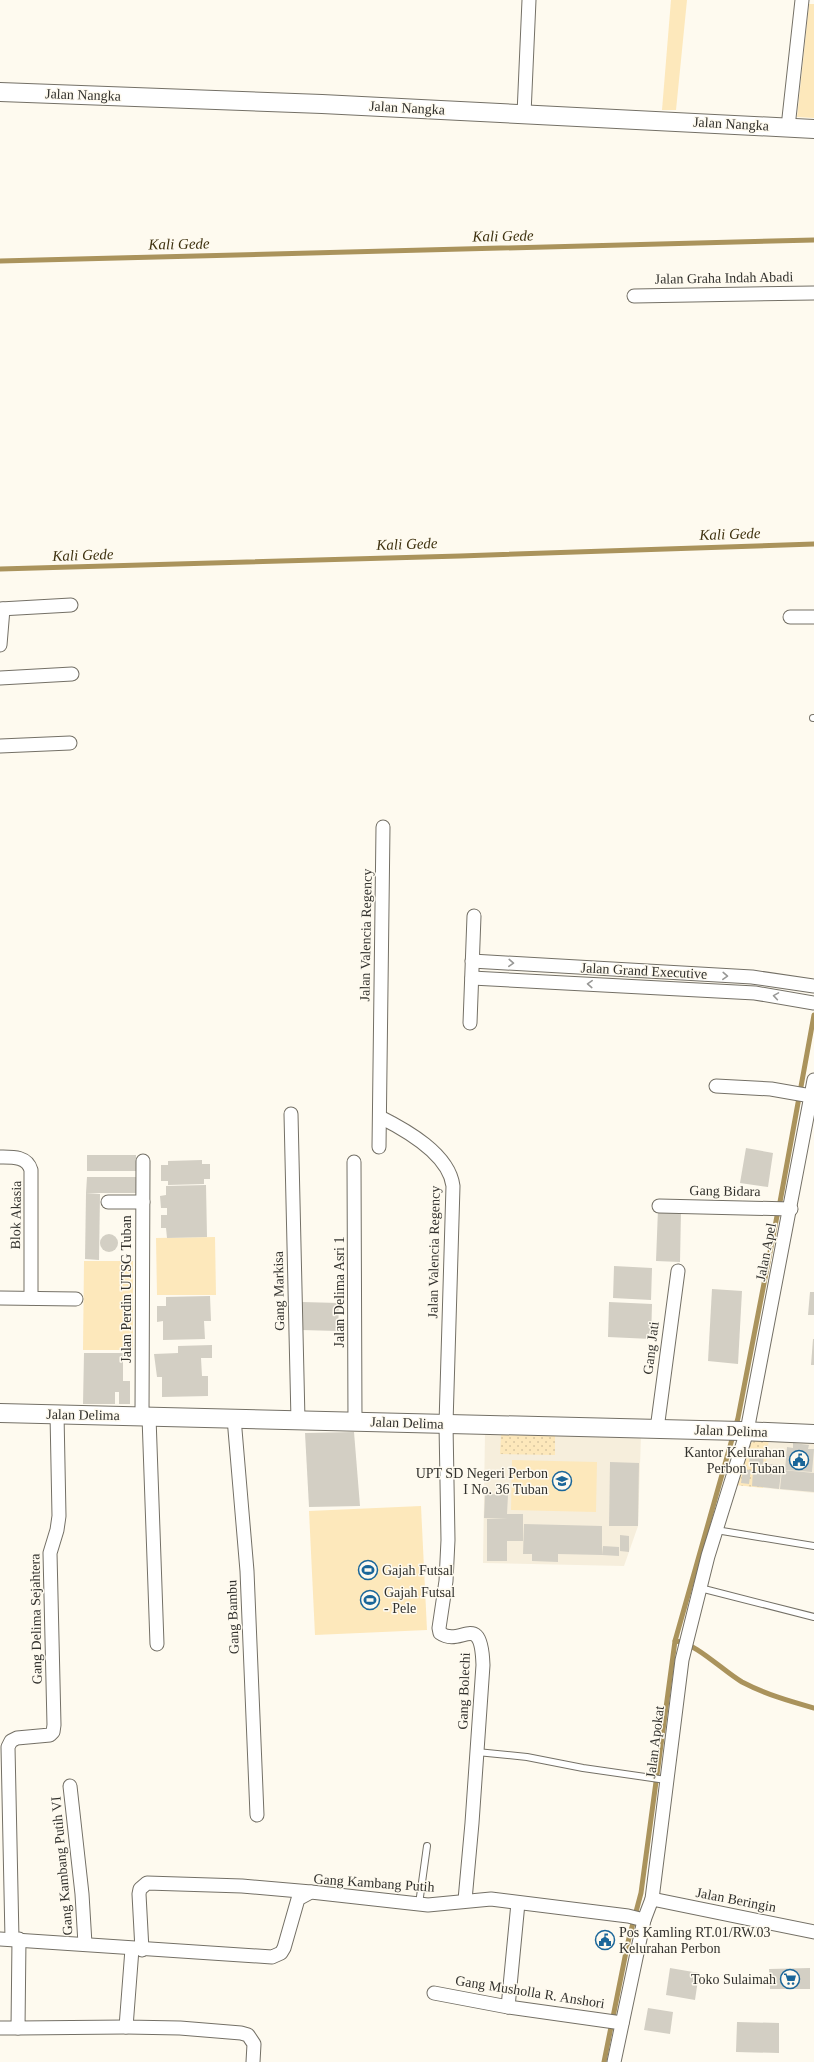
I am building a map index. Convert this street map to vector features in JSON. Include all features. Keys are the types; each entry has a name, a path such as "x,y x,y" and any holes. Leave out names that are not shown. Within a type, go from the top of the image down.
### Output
{"street":[{"path":"524,114 529,0"},
{"path":"788,127 802,0"},
{"name":"Jalan Nangka","path":"0,92 524,114 814,129"},
{"name":"Jalan Graha Indah Abadi","path":"634,296 814,293"},
{"path":"0,645 2,609 71,605"},
{"path":"790,617 814,617"},
{"path":"0,678 72,674"},
{"path":"0,746 70,743"},
{"name":"Jalan Valencia Regency","path":"379,1147 383,827"},
{"path":"470,1023 474,916"},
{"name":"Jalan Grand Executive","path":"472,961 752,977 814,986"},
{"path":"619,970 619,986"},
{"path":"639,987 640,971"},
{"name":"Jalan Grand Executive","path":"472,978 755,993 814,1003"},
{"path":"797,1000 799,983"},
{"name":"Jalan Apel","path":"744,1431 790,1209 808,1095 814,1080"},
{"path":"716,1086 808,1095"},
{"name":"Gang Markisa","path":"290,1114 298,1420"},
{"name":"Jalan Valencia Regency","path":"380,1117 402,1128 427,1147 443,1165 452,1182 446,1424"},
{"name":"Blok Akasia","path":"0,1157 15,1157 24,1160 31,1170 31,1298"},
{"name":"Jalan Perdin UTSG Tuban","path":"143,1161 146,1416 157,1644"},
{"name":"Jalan Delima Asri 1","path":"354,1162 355,1421"},
{"path":"108,1202 143,1202"},
{"name":"Gang Bidara","path":"659,1206 790,1209"},
{"name":"Gang Jati","path":"657,1429 678,1271"},
{"path":"0,1298 76,1299"},
{"name":"Jalan Delima","path":"0,1413 723,1430 814,1434"},
{"name":"Gang Delima Sejahtera","path":"10,1939 8,1752 11,1741 17,1738 47,1737 52,1734 53,1729 50,1553 57,1530 59,1516 57,1414"},
{"name":"Gang Bambu","path":"234,1418 247,1571 256,1815"},
{"name":"Gang Bolechi","path":"446,1424 448,1540 446,1576 439,1628 440,1633 445,1636 472,1634 478,1637 481,1643 482,1665 477,1752 465,1900"},
{"name":"Jalan Apokat","path":"614,2062 637,1918 652,1899 664,1780 682,1660 700,1588 744,1431"},
{"name":"Gang Kambang Putih VI","path":"70,1786 82,1894 85,1944"},
{"path":"126,2028 137,1949 139,1894 140,1889 147,1883 242,1886 313,1892"},
{"name":"Gang Kambang Putih","path":"10,1939 137,1949 275,1956 282,1951 286,1944 298,1899 306,1893 313,1892 419,1904 444,1904 465,1900 491,1899 637,1918"},
{"name":"Jalan Beringin","path":"652,1899 814,1932"},
{"path":"508,2007 518,1902"},
{"path":"10,1939 18,2028"},
{"name":"Gang Musholla R. Anshori","path":"434,1993 508,2007 620,2023"},
{"path":"0,2028 180,2028 241,2033 248,2035 254,2044 253,2062"}],"lane":[{"path":"716,1530 814,1546"},
{"path":"700,1588 814,1616"},
{"path":"477,1752 527,1757 664,1780"},
{"path":"419,1904 427,1846"}],"shaded area":[{"path":"671,0 687,0 676,110 662,110"},
{"path":"809,4 814,4 814,118 797,117"},
{"path":"215,1237 216,1295 157,1295 156,1238"},
{"path":"84,1261 133,1261 133,1350 83,1350"},
{"name":"UPT SD Negeri Perbon I No. 36 Tuban","path":"485,1432 641,1435 638,1526 624,1566 483,1563"},
{"path":"501,1435 555,1436 555,1455 500,1454"},
{"path":"769,1438 763,1488 736,1485 749,1445 756,1439"},
{"path":"756,1439 814,1440 814,1493 736,1485 751,1442"},
{"path":"512,1460 597,1462 596,1512 511,1510"},
{"name":"Gajah Futsal","path":"421,1506 427,1630 315,1635 309,1511"}],"building":[{"path":"746,1148 773,1153 768,1187 740,1183"},
{"path":"87,1155 136,1155 136,1171 87,1171"},
{"path":"202,1160 202,1164 210,1164 210,1179 204,1179 204,1184 168,1185 168,1181 161,1181 161,1165 168,1165 168,1161"},
{"path":"87,1177 136,1177 136,1193 86,1193"},
{"path":"206,1185 207,1237 167,1238 166,1228 161,1228 161,1215 167,1215 167,1208 161,1208 160,1196 166,1195 166,1186"},
{"path":"86,1193 100,1194 99,1260 85,1259"},
{"path":"658,1209 681,1210 680,1262 656,1261"},
{"path":"109,1234 115,1237 118,1243 115,1249 109,1252 103,1249 100,1243 103,1237"},
{"path":"614,1266 652,1268 651,1300 613,1298"},
{"path":"712,1289 742,1291 738,1364 708,1361"},
{"path":"810,1292 814,1292 814,1315 808,1315"},
{"path":"210,1296 211,1321 204,1321 205,1339 163,1340 163,1321 157,1322 157,1306 166,1306 166,1297"},
{"path":"302,1302 339,1303 338,1331 301,1330"},
{"path":"609,1302 652,1304 651,1339 608,1337"},
{"path":"813,1339 814,1365 811,1365"},
{"path":"212,1345 212,1358 201,1358 202,1376 208,1376 208,1396 162,1397 162,1377 157,1377 154,1354 178,1353 178,1346"},
{"path":"84,1353 123,1353 123,1381 130,1381 130,1404 119,1404 119,1392 115,1392 115,1404 83,1404"},
{"path":"354,1432 360,1506 309,1507 305,1433"},
{"name":"Kantor Kelurahan Perbon Tuban","path":"793,1443 809,1445 808,1449 814,1449 812,1472 785,1470 787,1447 793,1448"},
{"path":"750,1450 764,1451 763,1467 749,1465"},
{"path":"610,1462 639,1463 638,1526 609,1526"},
{"path":"767,1464 782,1465 779,1489 752,1486 753,1471 766,1473"},
{"path":"743,1469 751,1470 749,1484 741,1483"},
{"path":"782,1470 814,1473 814,1492 780,1489"},
{"path":"485,1494 508,1495 507,1514 523,1514 523,1541 507,1541 507,1561 487,1561 487,1519 508,1519 484,1518"},
{"path":"524,1524 602,1526 602,1555 558,1554 558,1562 532,1561 532,1554 523,1554"},
{"path":"620,1535 629,1536 629,1552 620,1551"},
{"path":"603,1546 619,1547 619,1556 602,1555"},
{"path":"670,1968 699,1973 695,2000 666,1995"},
{"name":"Toko Sulaimah","path":"810,1968 810,1989 770,1989 769,1969"},
{"path":"648,2008 673,2012 670,2034 644,2030"},
{"path":"737,2022 779,2023 779,2053 736,2052"}],"waterway":[{"name":"Kali Gede","path":"0,261 814,240"},
{"name":"Kali Gede","path":"0,569 814,544"},
{"path":"780,1202 814,1015"},
{"path":"604,2062 628,1942 641,1893 675,1641 738,1418 777,1216"},
{"path":"675,1641 691,1646 742,1682 777,1697 814,1708"}],"place":[{"name":"Kantor Kelurahan Perbon Tuban","path":"799,1460"},
{"name":"UPT SD Negeri Perbon I No. 36 Tuban","path":"562,1481"},
{"name":"Gajah Futsal","path":"368,1570"},
{"name":"Gajah Futsal - Pele","path":"370,1600"},
{"name":"Pos Kamling RT.01/RW.03 Kelurahan Perbon","path":"605,1940"},
{"name":"Toko Sulaimah","path":"790,1979"}]}
